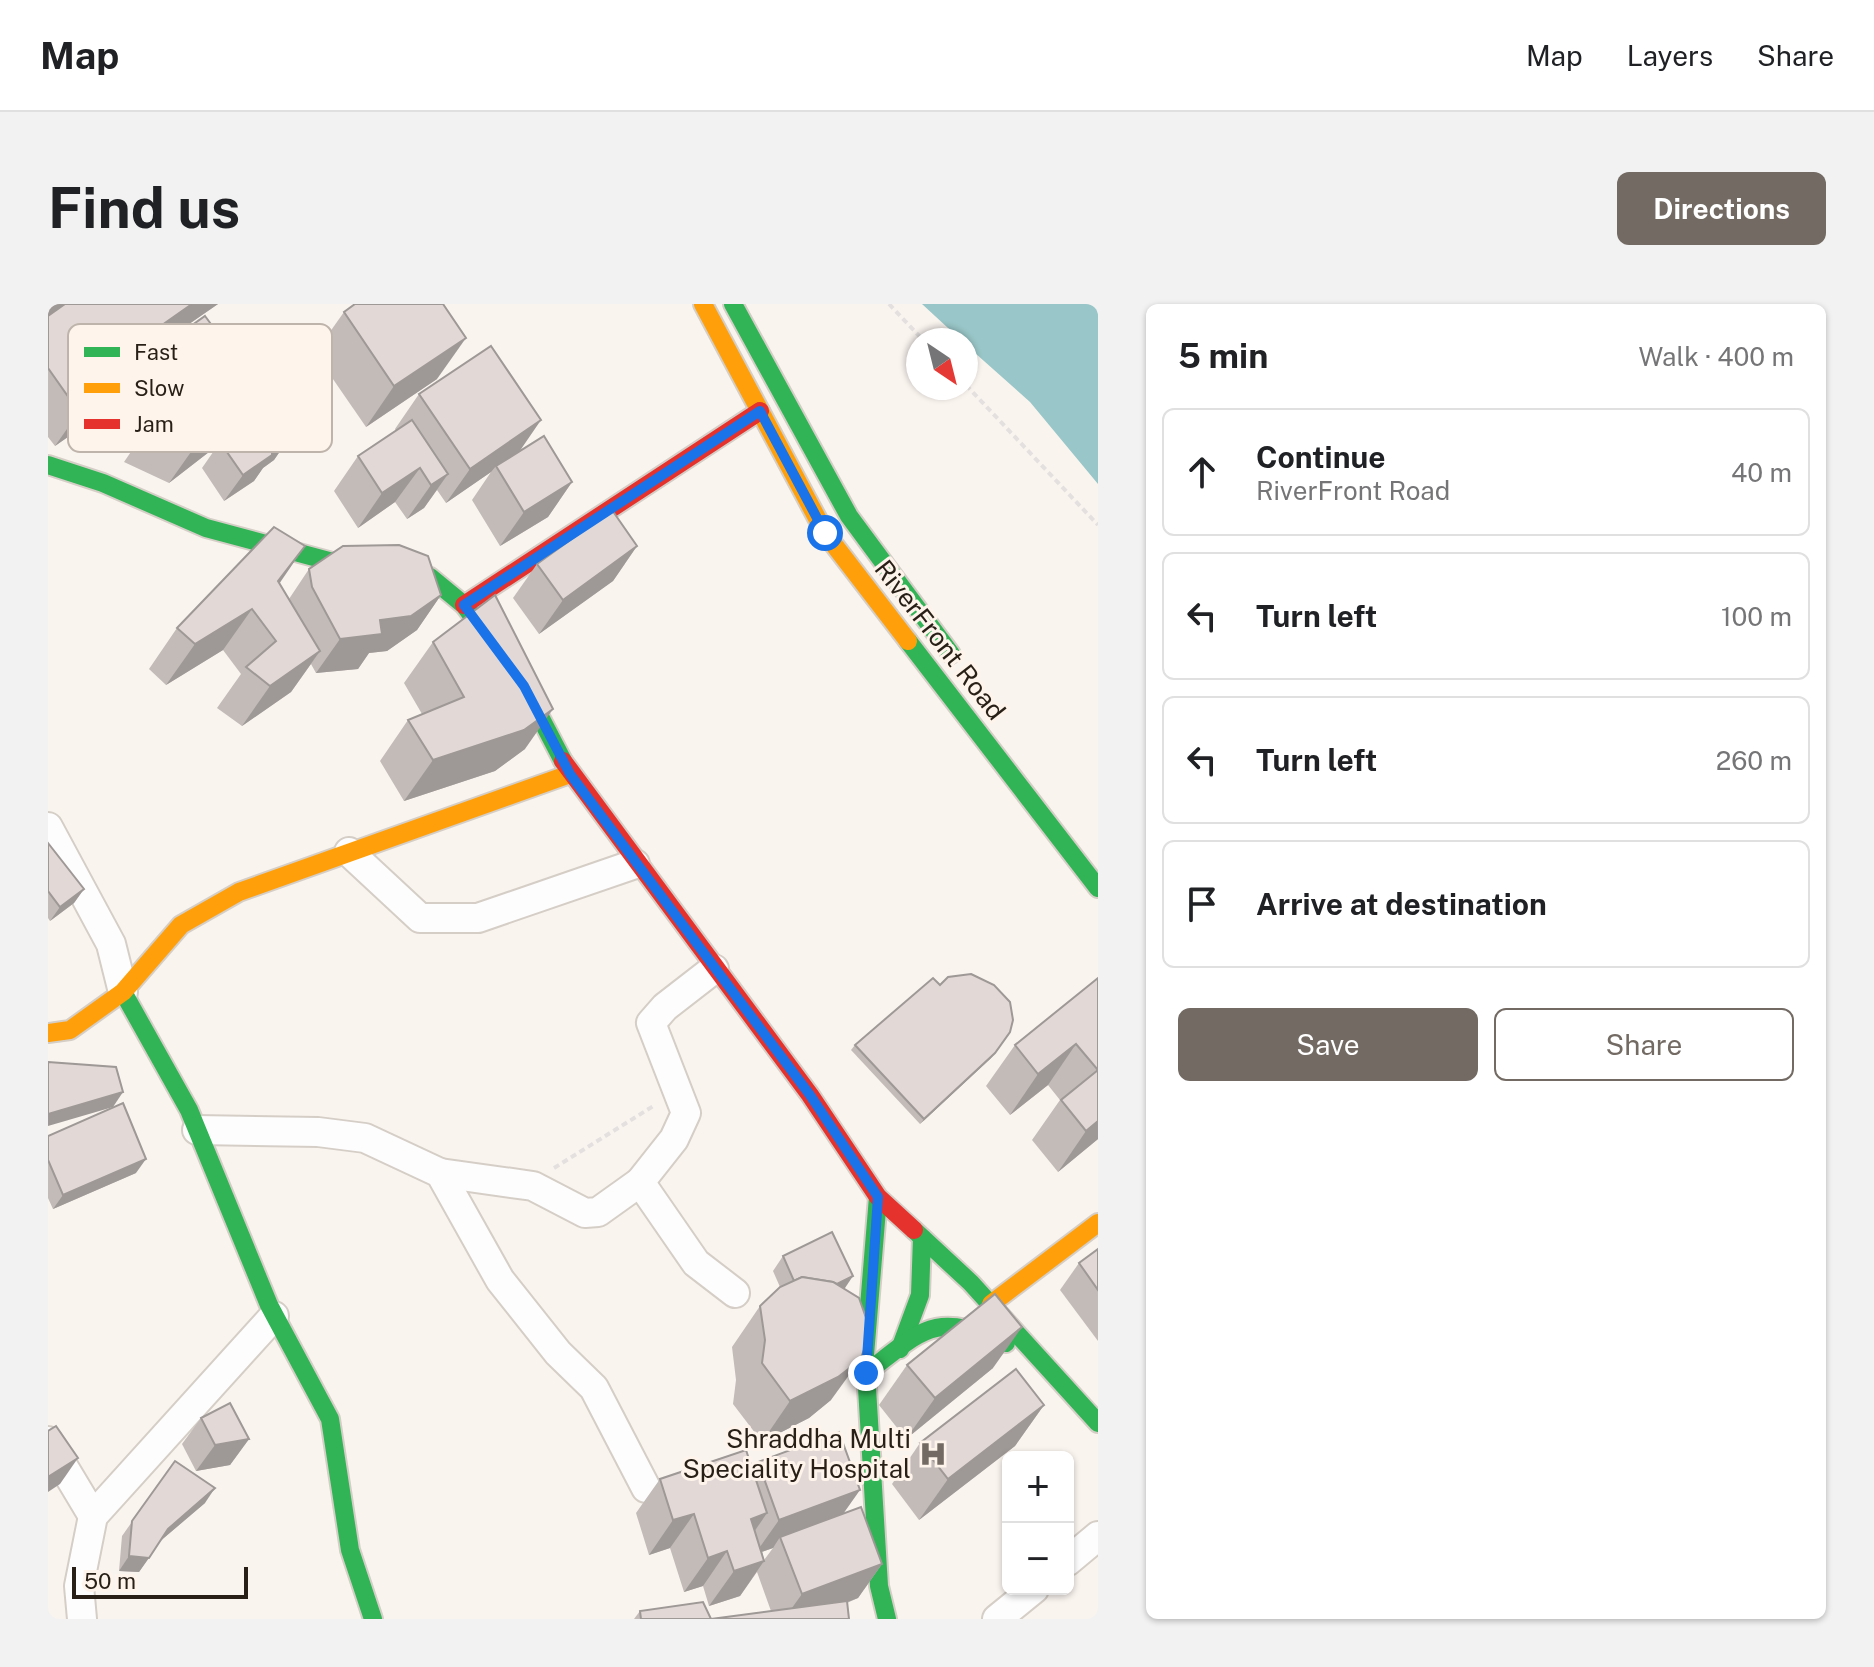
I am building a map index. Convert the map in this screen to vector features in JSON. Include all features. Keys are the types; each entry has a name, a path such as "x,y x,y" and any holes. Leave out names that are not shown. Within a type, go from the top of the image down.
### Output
{"street":[{"name":"RiverFront Road","path":"703,304 825,533 1098,888"},
{"name":"RiverFront Road","path":"733,304 849,516 960,665"},
{"path":"464,605 760,411"},
{"path":"48,465 103,483 206,528 340,564 430,577 464,605 524,686 570,774 810,1095 878,1197 991,1304 1098,1423"},
{"path":"48,1033 70,1030 123,992 181,925 239,892 570,774"},
{"path":"48,827 111,944 123,992 197,1130 274,1316 330,1419 350,1550 373,1619"},
{"path":"349,852 420,918 478,918 635,864"},
{"path":"197,1130 318,1132 365,1138 440,1173 533,1186 585,1213 598,1212 640,1182 674,1139 686,1113 651,1023 665,1007 714,969"},
{"path":"440,1173 500,1280 558,1353 594,1388 646,1488"},
{"path":"640,1182 696,1263 735,1293"},
{"path":"878,1197 866,1373 879,1586 887,1619"},
{"path":"991,1304 1098,1223"},
{"path":"900,1349 920,1308 924,1282 922,1238"},
{"path":"82,1619 79,1586 93,1516 274,1316"},
{"path":"866,1373 930,1327 958,1323 1050,1367"},
{"path":"48,1441 93,1516"},
{"path":"1074,1556 1098,1536"},
{"path":"997,1619 1027,1595"}],"path":[{"path":"889,304 912,328"},
{"path":"978,398 1098,525"},
{"path":"524,1186 677,1092"}],"water":[{"path":"922,304 1098,304 1098,484 1030,402 978,356 978,328 948,328"}],"building":[{"path":"65,304 192,304 164,324 68,324 68,396 48,368 48,316"},
{"path":"355,304 443,304 466,338 394,386 344,312"},
{"path":"205,316 211,324 194,324"},
{"path":"491,346 541,420 470,469 419,394"},
{"path":"412,420 448,474 431,485 420,468 382,493 358,456"},
{"path":"544,436 572,482 524,512 496,466"},
{"path":"227,452 272,452 272,455 243,475"},
{"path":"612,510 637,546 563,600 537,564"},
{"path":"274,527 305,546 278,581 320,651 270,686 246,667 276,641 252,609 195,644 177,628"},
{"path":"399,545 428,556 441,595 411,616 380,620 382,634 340,639 312,587 309,569 343,546"},
{"path":"495,595 553,709 524,730 433,760 408,720 464,697 433,642"},
{"path":"48,843 84,889 60,907 48,891"},
{"path":"971,974 994,985 1010,1002 1013,1020 1010,1032 995,1053 924,1119 855,1045 933,978 940,985 948,977"},
{"path":"1098,978 1098,1070 1076,1044 1038,1074 1015,1045"},
{"path":"48,1062 116,1067 123,1092 48,1114"},
{"path":"1098,1070 1098,1121 1086,1131 1061,1100"},
{"path":"123,1103 146,1159 63,1195 48,1160 48,1136"},
{"path":"832,1232 853,1276 837,1284 802,1277 794,1281 783,1256"},
{"path":"1098,1249 1098,1290 1079,1263"},
{"path":"802,1277 833,1282 859,1298 871,1332 860,1360 838,1377 790,1401 762,1363 765,1340 760,1306 780,1287"},
{"path":"995,1294 1022,1327 935,1398 907,1365"},
{"path":"1016,1369 1044,1405 948,1479 920,1443"},
{"path":"230,1403 249,1439 215,1445 201,1418"},
{"path":"56,1426 78,1458 48,1477 48,1431"},
{"path":"839,1432 860,1490 779,1520 758,1462"},
{"path":"746,1450 767,1513 751,1519 764,1561 734,1571 727,1551 708,1558 694,1514 673,1520 660,1479"},
{"path":"175,1461 215,1488 168,1529 149,1558 129,1556 132,1521"},
{"path":"861,1507 882,1564 802,1594 780,1537"},
{"path":"847,1601 849,1619 711,1619"},
{"path":"703,1602 711,1619 641,1619 640,1611"}],"traffic: fast":[{"path":"733,304 849,516 951,654"},
{"path":"48,465 103,483 206,528 340,564 430,577 464,605 524,686 563,761"},
{"path":"908,641 1098,888"},
{"path":"123,992 189,1110 269,1305 330,1419 350,1550 373,1619"},
{"path":"878,1197 865,1355 879,1586 887,1619"},
{"path":"914,1230 971,1283 1098,1423"},
{"path":"900,1349 920,1295 922,1238"},
{"path":"866,1373 902,1345 930,1330 961,1328 1006,1343"}],"traffic: slow":[{"path":"703,304 825,533 908,641"},
{"path":"48,1033 70,1030 123,992 181,925 239,892 570,774"},
{"path":"991,1304 1098,1223"}],"traffic: jam":[{"path":"464,605 760,411"},
{"path":"563,761 810,1095 878,1197 914,1230"}],"place":[{"name":"Shraddha Multi Speciality Hospital","path":"933,1454"}],"route":[{"path":"825,533 760,411 464,605 485,628 524,686 570,774 810,1095 878,1197 866,1373"}]}
